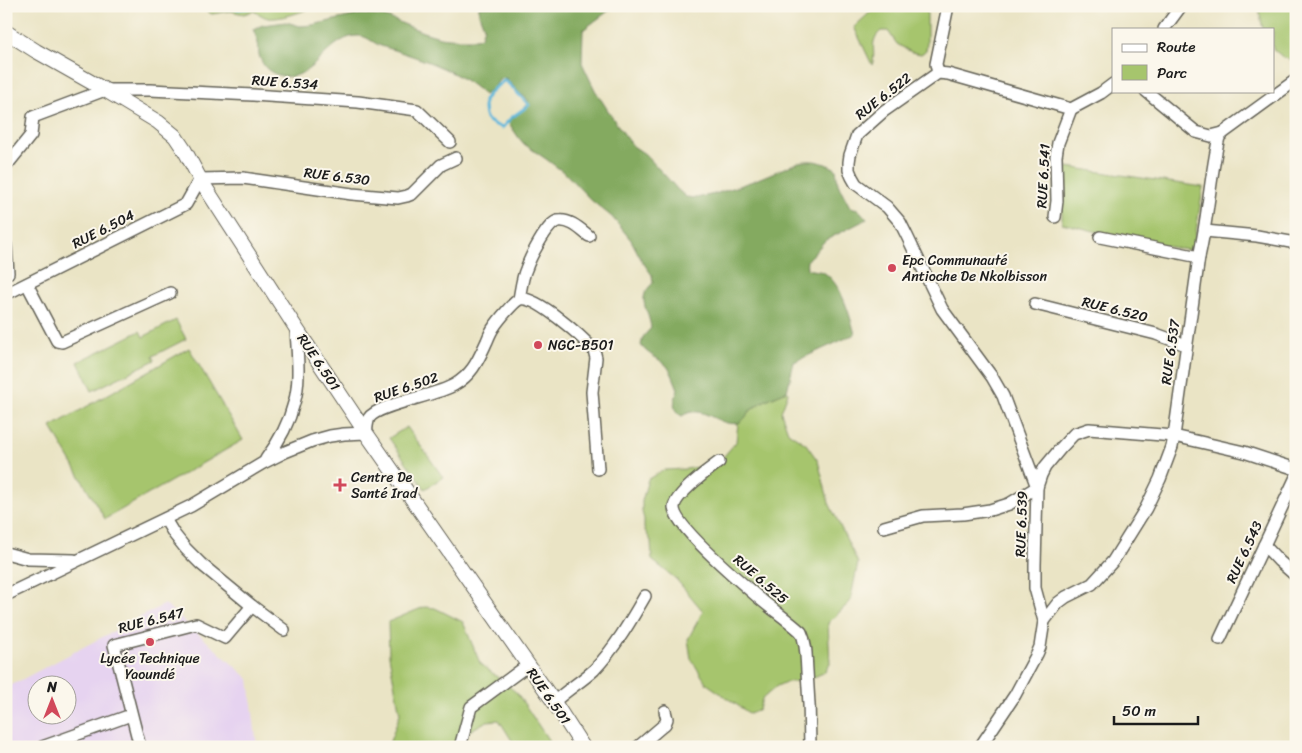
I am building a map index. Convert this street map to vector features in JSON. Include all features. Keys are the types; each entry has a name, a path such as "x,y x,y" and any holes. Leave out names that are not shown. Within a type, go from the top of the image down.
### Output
{"street":[{"path":"948,6 936,64 938,73 948,74 1071,109 1112,85"},
{"path":"1165,28 1182,6"},
{"name":"RUE 6.501","path":"6,32 158,122 175,136 200,179 366,433 554,702 583,747"},
{"name":"RUE 6.522","path":"938,73 884,111 857,135 850,155 849,170 856,184 887,207 900,222 942,309 992,377 1002,396 1037,487"},
{"path":"1147,92 1196,132 1212,136 1223,133 1296,80"},
{"path":"6,166 31,135 33,117 105,90"},
{"name":"RUE 6.534","path":"105,90 150,90 252,95 358,102 417,110 450,142"},
{"name":"RUE 6.541","path":"1055,217 1057,201 1056,156 1058,143 1071,109"},
{"name":"RUE 6.537","path":"1044,621 1058,603 1092,584 1113,561 1146,508 1160,479 1174,436 1208,201 1218,142 1223,133"},
{"name":"RUE 6.530","path":"200,179 244,178 352,194 398,198 412,194 441,165 456,158"},
{"name":"RUE 6.504","path":"6,294 186,204 200,179"},
{"path":"589,236 574,224 568,222 556,221 552,224 538,244 526,269 521,283 519,299 536,303 551,312 594,350 596,358 592,392 598,469"},
{"path":"1205,231 1257,236 1296,244"},
{"path":"1100,237 1199,257"},
{"path":"6,245 8,273 6,273"},
{"path":"27,284 57,341 65,342 170,293"},
{"name":"RUE 6.502","path":"366,433 368,419 374,412 442,391 462,380 472,371 494,326 514,302 519,299"},
{"name":"RUE 6.520","path":"1035,304 1156,334 1186,345"},
{"path":"263,463 274,449 295,402 298,364 296,328"},
{"name":"RUE 6.539","path":"980,747 1015,695 1037,654 1044,621 1036,588 1034,565 1037,487 1045,467 1074,434 1089,429 1174,436 1244,452 1296,469"},
{"path":"6,595 191,506 285,452 312,441 344,434 366,433"},
{"name":"RUE 6.525","path":"719,462 698,478 677,498 674,512 686,529 714,557 758,597 801,632 804,637 810,714 810,747"},
{"name":"RUE 6.543","path":"1220,639 1296,477"},
{"path":"884,527 923,516 963,514 990,510 1009,504 1037,487"},
{"path":"165,518 174,534 201,564 284,630"},
{"path":"1264,545 1296,576"},
{"path":"6,553 28,559 78,560"},
{"path":"554,702 593,670 612,648 627,628 645,596"},
{"name":"RUE 6.547","path":"140,747 114,646 196,624 225,638 252,606"},
{"path":"460,747 471,707 528,665"},
{"path":"638,747 665,724 667,719 665,711"},
{"path":"42,747 131,715"}],"shaded area":[{"name":"Lycée Technique Yaoundé","path":"165,604 249,679 257,747 6,747 6,688 28,676 28,726 78,726 78,676 29,676"}],"green space":[{"path":"196,6 315,6 292,15 273,18 253,11 244,14 230,11 212,14"},
{"path":"479,6 615,6 583,30 582,63 595,90 633,146 645,154 686,197 696,198 715,194 799,162 818,162 836,169 838,184 850,207 858,209 867,219 826,240 808,259 807,269 824,273 832,279 845,302 855,334 794,362 787,391 757,405 738,423 731,424 697,412 690,412 682,416 674,407 678,389 670,371 667,366 646,351 641,345 643,337 651,328 644,299 645,294 653,283 652,275 631,240 612,217 591,200 566,174 524,144 519,138 508,122 528,102 506,78 500,79 492,90 484,95 449,71 422,59 357,36 336,44 309,69 299,75 288,77 275,74 264,66 259,56 258,43 253,29 263,25 286,22 300,26 312,25 362,14 384,16 440,37 476,39 481,37 484,27 479,14"},
{"path":"877,6 929,6 927,9 926,50 921,54 911,52 897,44 888,31 881,31 875,39 872,65 854,27"},
{"path":"1258,6 1296,6 1296,60 1284,58 1274,50 1274,28 1263,28"},
{"path":"1067,167 1203,187 1193,251 1126,239 1062,223 1062,182"},
{"path":"176,320 186,339 153,356 155,360 92,391 78,362 140,331 143,337"},
{"path":"189,348 243,440 105,519 51,427"},
{"path":"787,391 788,393 781,412 788,432 806,444 818,461 829,503 858,563 850,602 828,623 830,663 825,672 806,681 786,682 777,686 762,699 759,709 750,714 707,684 691,659 688,639 703,611 676,579 652,560 651,541 644,529 642,501 648,479 664,470 686,469 719,462 736,442 738,423 759,404"},
{"path":"407,427 443,477 425,489 389,438"},
{"path":"424,607 435,608 463,622 480,663 517,693 549,741 544,747 516,747 499,720 487,721 464,734 463,747 389,747 400,714 389,656 388,622"}],"waterway":[{"path":"216,6 235,9 255,6"},
{"path":"261,6 273,6"},
{"path":"505,80 529,105 511,118 502,128 486,118 484,100 493,89 505,80"}],"place":[{"name":"Epc Communauté Antioche De Nkolbisson","path":"892,268"},
{"name":"NGC-B501","path":"538,345"},
{"name":"Centre De Santé Irad","path":"340,485"},
{"name":"Lycée Technique Yaoundé","path":"150,642"}]}
